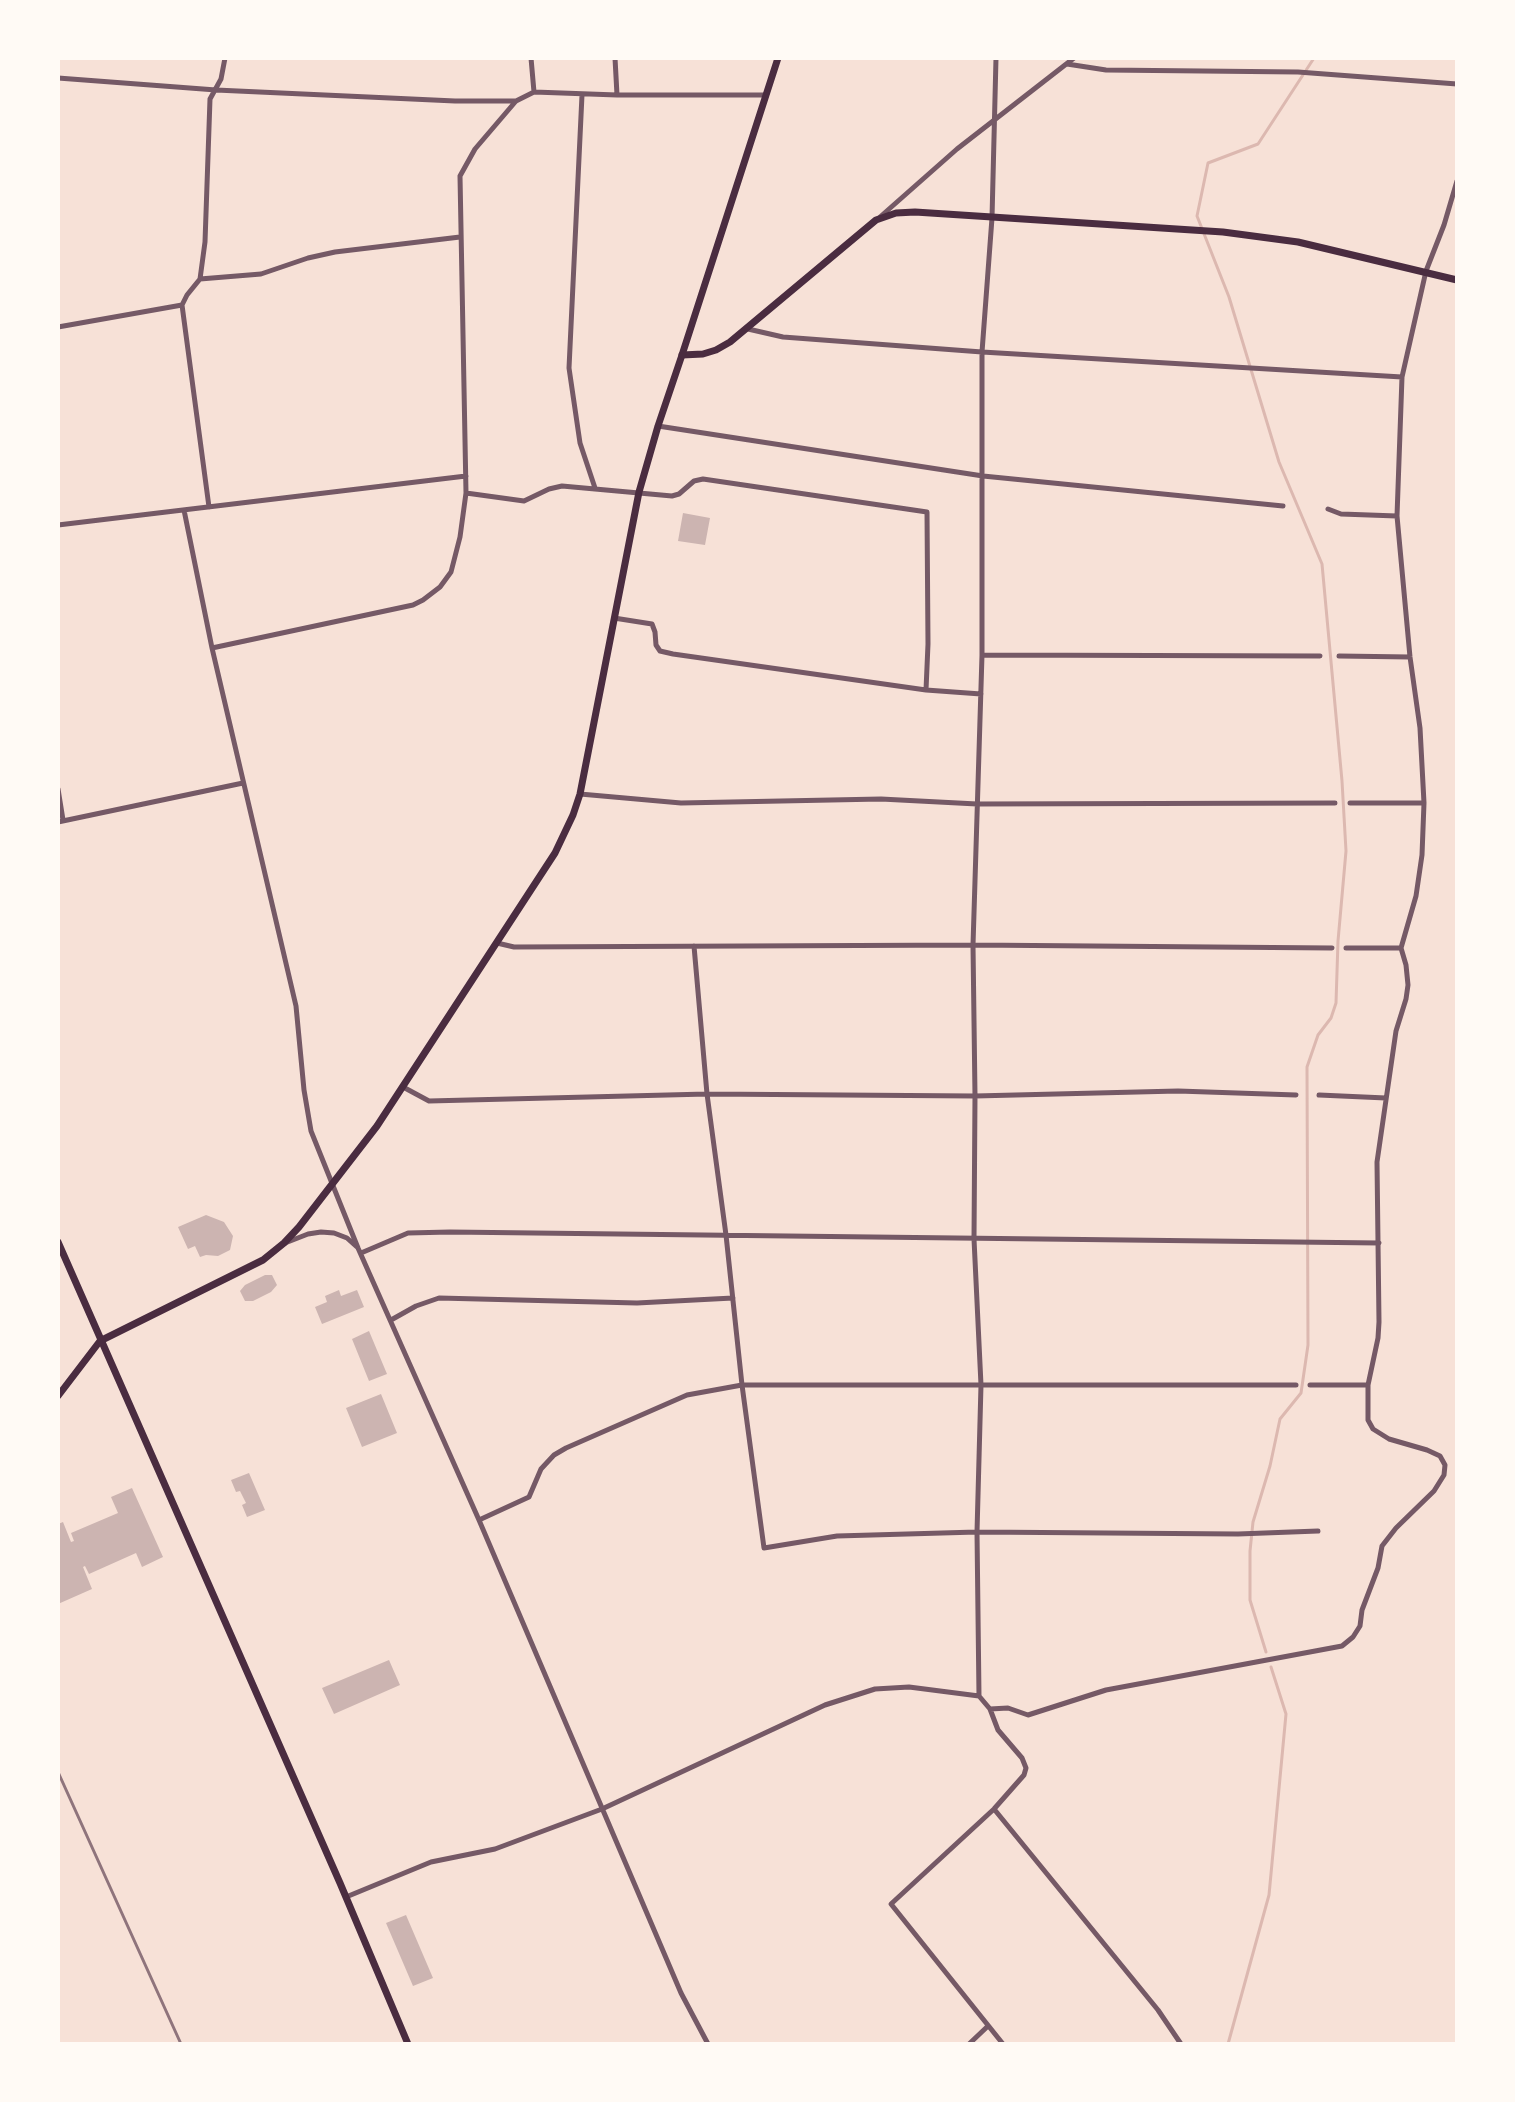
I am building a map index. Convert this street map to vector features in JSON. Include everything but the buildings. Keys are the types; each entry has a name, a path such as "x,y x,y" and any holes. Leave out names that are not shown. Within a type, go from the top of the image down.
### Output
{"main road":[{"path":"58,1396 100,1341 245,1270 284,1243 364,1145 555,853 580,794 639,492 778,58"},
{"path":"682,355 716,350 748,329 876,220 896,213 1223,232 1298,242 1457,280"},
{"path":"58,1242 408,2044"}],"street":[{"path":"209,507 182,305 200,279 205,242 210,99 221,79 225,58"},
{"path":"531,58 534,92"},
{"path":"615,58 617,95"},
{"path":"996,58 992,218 982,352 982,655 973,945 974,1239 981,1385 977,1532 979,1696 990,1709 998,1730 1022,1758 1026,1768 1024,1775 994,1809 891,1904 1003,2044"},
{"path":"876,220 957,149 1074,58"},
{"path":"1067,64 1106,70 1315,72 1457,84"},
{"path":"58,78 216,90 516,101"},
{"path":"212,648 413,605 440,587 451,572 466,493 460,176 482,140 516,101 534,92 766,95"},
{"path":"582,95 569,368 580,443 595,488"},
{"path":"990,1709 1008,1708 1028,1715 1106,1690 1342,1646 1360,1626 1382,1546 1434,1491 1444,1475 1445,1465 1440,1456 1389,1439 1373,1429 1368,1420 1368,1385 1378,1338 1377,1162 1396,1031 1408,985 1401,948 1416,896 1422,855 1424,803 1420,728 1397,516 1402,377 1426,271 1457,181"},
{"path":"200,279 261,274 335,252 460,237"},
{"path":"58,327 182,305"},
{"path":"748,329 783,337 982,352 1402,377"},
{"path":"658,426 983,476 1283,506"},
{"path":"58,525 466,476"},
{"path":"466,493 524,501 562,486 672,496 694,481 703,479 927,512 926,690"},
{"path":"1328,509 1341,514 1397,516"},
{"path":"184,510 212,648 296,1006 309,1122 320,1156 681,1993 708,2044"},
{"path":"614,618 652,624 660,651 673,654 926,690 981,694"},
{"path":"982,655 1320,656"},
{"path":"1339,656 1410,657"},
{"path":"58,789 61,821 243,783"},
{"path":"580,794 681,803 881,799 977,804 1335,803"},
{"path":"1350,803 1424,803"},
{"path":"496,943 514,947 973,945 1332,948"},
{"path":"694,946 707,1094 764,1548 837,1536 977,1532 1238,1534 1318,1531"},
{"path":"1346,948 1401,948"},
{"path":"403,1087 429,1101 707,1094 975,1096 1178,1091 1296,1095"},
{"path":"1319,1095 1386,1098"},
{"path":"284,1243 308,1234 334,1233 347,1238 360,1251"},
{"path":"360,1251 408,1233 1379,1243"},
{"path":"391,1320 439,1298 637,1303 733,1298"},
{"path":"479,1520 529,1497 541,1469 566,1448 687,1395 742,1385 1296,1385"},
{"path":"1310,1385 1368,1385"},
{"path":"346,1897 431,1862 495,1849 602,1809 825,1705 875,1689 909,1687 979,1696"},
{"path":"994,1809 1158,2010 1181,2044"},
{"path":"969,2044 988,2026"}],"waterway":[{"path":"1266,1652 1250,1600 1250,1551 1253,1522 1280,1419 1301,1393 1308,1345 1307,1067 1318,1035 1331,1018 1336,1003 1346,851 1322,564 1279,462 1229,297 1197,216 1208,163 1258,144 1314,58"},
{"path":"1228,2044 1269,1895 1286,1714 1271,1667"}],"railway":[{"path":"58,1772 181,2044"}]}
